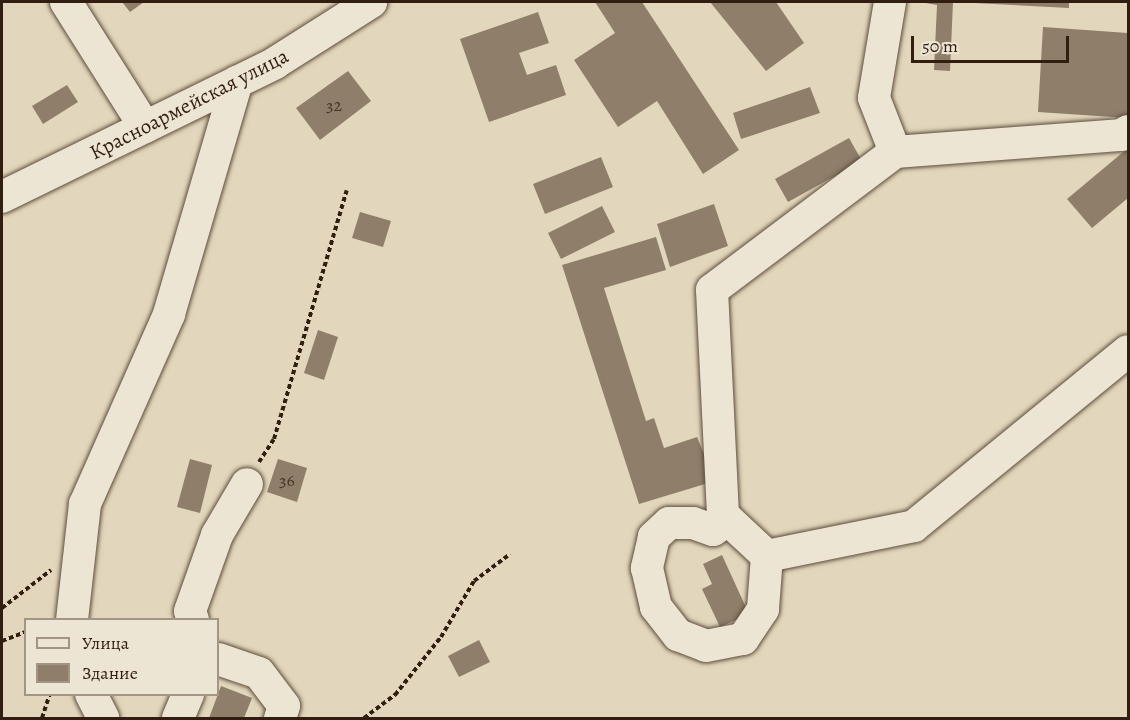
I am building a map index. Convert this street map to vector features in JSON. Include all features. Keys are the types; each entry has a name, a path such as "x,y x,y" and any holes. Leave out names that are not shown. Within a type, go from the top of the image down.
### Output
{"street":[{"path":"66,2 145,127"},
{"name":"Красноармейская улица","path":"2,198 237,82 333,12 371,2"},
{"path":"891,2 874,98 895,152"},
{"path":"72,618 85,504 169,314 237,82"},
{"path":"767,556 723,515 712,290 895,152 1122,135 1128,131"},
{"path":"767,556 914,526 1128,351"},
{"path":"192,618 190,611 217,535 247,484"},
{"path":"728,520 713,530 693,523 669,523 654,537 647,568 656,607 678,635 706,646 743,639 763,609 767,556"},
{"path":"219,659 259,673 284,706 280,718"},
{"path":"92,696 103,718"},
{"path":"178,718 187,696"}],"path":[{"path":"247,484 274,440 347,190"},
{"path":"2,608 80,548"},
{"path":"364,718 395,695 441,637 474,581 510,554"},
{"path":"2,641 24,633"},
{"path":"42,718 49,696"}],"building":[{"path":"122,2 144,2 130,12"},
{"path":"595,2 642,2 739,150 703,174 657,101 618,127 574,60 615,33"},
{"path":"710,2 776,2 804,43 766,71"},
{"path":"920,2 953,2 950,71 934,70 937,5"},
{"path":"954,2 1069,2 1069,8"},
{"path":"538,12 549,43 519,53 527,75 556,65 566,95 489,122 460,39"},
{"path":"1043,27 1128,33 1128,118 1038,112"},
{"path":"348,71 371,101 320,140 296,108"},
{"path":"67,85 78,102 43,124 32,106"},
{"path":"810,87 820,113 741,139 733,113"},
{"path":"849,138 862,161 788,202 775,179"},
{"path":"1128,148 1128,198 1092,228 1067,199"},
{"path":"601,157 613,187 545,214 533,184"},
{"path":"714,204 728,246 670,267 657,224"},
{"path":"602,206 615,232 561,259 548,233"},
{"path":"360,212 391,221 383,247 352,238"},
{"path":"656,237 666,270 604,288 646,421 654,418 664,448 697,437 715,481 639,504 562,265"},
{"path":"318,330 338,337 324,380 304,373"},
{"path":"190,459 212,465 200,513 177,507"},
{"path":"278,459 307,468 297,502 267,492"},
{"path":"722,555 749,614 720,627 702,589 712,584 703,564"},
{"path":"479,640 490,662 459,677 448,656"},
{"path":"221,686 252,698 244,718 209,718"}]}
